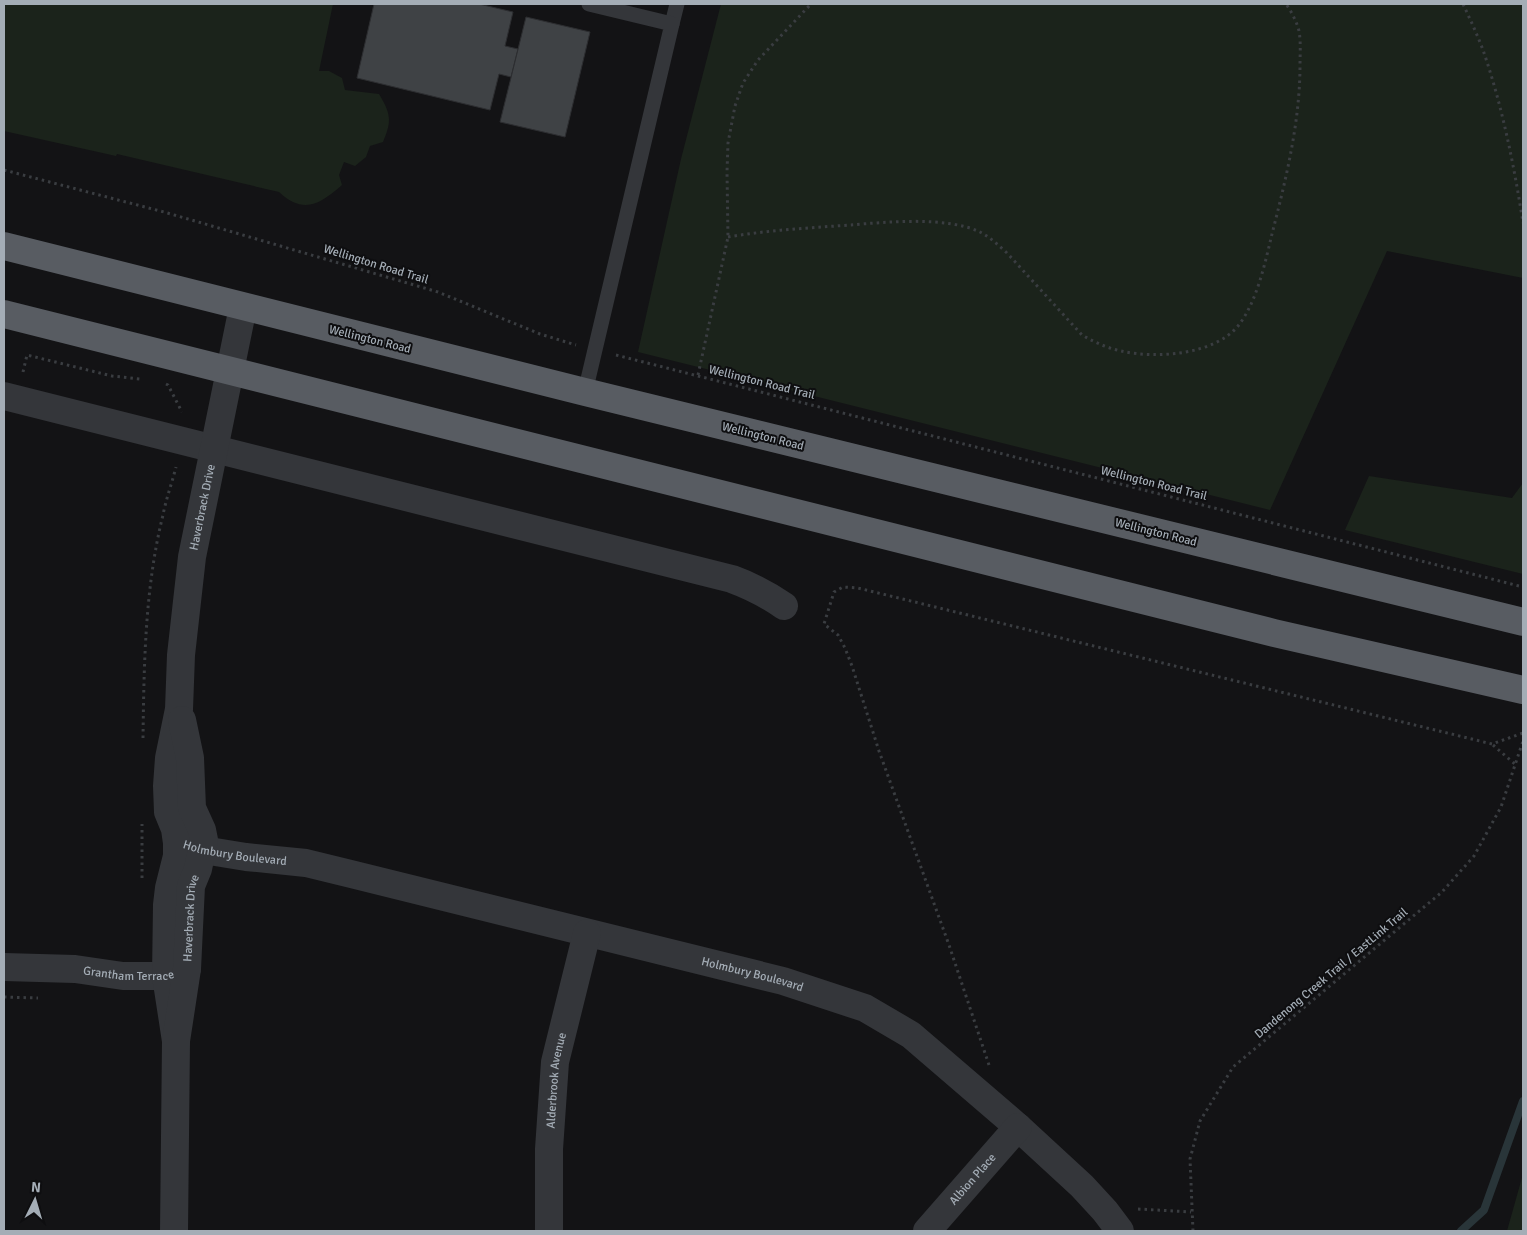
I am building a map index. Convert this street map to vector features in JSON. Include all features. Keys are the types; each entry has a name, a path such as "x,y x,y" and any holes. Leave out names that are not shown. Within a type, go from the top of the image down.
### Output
{"highway":[{"name":"Wellington Road","path":"4,246 585,392 1523,622"},
{"path":"4,314 1264,630 1523,690"}],"street":[{"name":"Haverbrack Drive","path":"174,1231 176,1041 173,969 191,886 195,843 202,830 192,808 190,758 180,709 181,655 192,557 243,307"},
{"path":"4,396 732,579 753,586 784,606"},
{"name":"Holmbury Boulevard","path":"195,843 223,837 253,842 306,863 783,981 865,1008 911,1035 1018,1127 1082,1186 1120,1231"},
{"name":"Alderbrook Avenue","path":"548,1231 550,1141 555,1062 587,933"},
{"name":"Grantham Terrace","path":"4,967 75,969 123,976 173,969"},
{"name":"Albion Place","path":"927,1231 1018,1127"}],"lane":[{"path":"589,4 672,24"},
{"path":"585,392 677,4"}],"path":[{"path":"698,375 728,238 728,143 735,106 743,83 758,60 811,4"},
{"path":"728,238 768,230 887,222 916,222 962,226 980,232 1007,253 1082,335 1097,343 1121,351 1147,355 1184,352 1208,346 1226,337 1238,325 1248,310 1262,272 1284,187 1295,128 1300,82 1298,30 1286,4"},
{"path":"1463,4 1482,48 1494,88 1523,223"},
{"name":"Wellington Road Trail","path":"4,170 164,212 438,292 546,336 595,350 1523,587"},
{"path":"23,372 27,355 112,376 142,379"},
{"path":"143,744 145,650 151,585 162,515 183,442 185,423 184,416 168,384 159,383"},
{"path":"989,1066 949,945 879,751 852,666 838,635 824,624 834,592 843,587 858,588 1492,744 1516,765"},
{"path":"1492,744 1523,732"},
{"name":"Dandenong Creek Trail / EastLink Trail","path":"1193,1231 1190,1159 1200,1121 1233,1067 1442,892 1474,856 1501,807 1523,741"},
{"path":"142,821 142,886"},
{"path":"4,997 45,998"},
{"path":"1136,1209 1191,1212"}],"shaded area":[{"path":"4,4 333,4 319,71 329,71 342,78 345,90 379,94 388,112 389,123 386,135 383,142 370,146 366,157 355,166 344,162 339,175 342,185 319,202 304,205 288,199 279,192 117,154 116,156 4,131"},
{"path":"721,4 1523,4 1523,278 1387,251 1270,510 638,352 681,159"},
{"path":"1369,476 1512,498 1523,483 1523,574 1345,530"},
{"path":"1523,1174 1523,1231 1507,1231"}],"building":[{"path":"374,4 479,4 513,12 505,46 518,49 511,77 499,74 490,110 357,78"},
{"path":"526,17 590,32 565,137 500,122"}],"waterway":[{"path":"1461,1231 1484,1210 1523,1101"}]}
